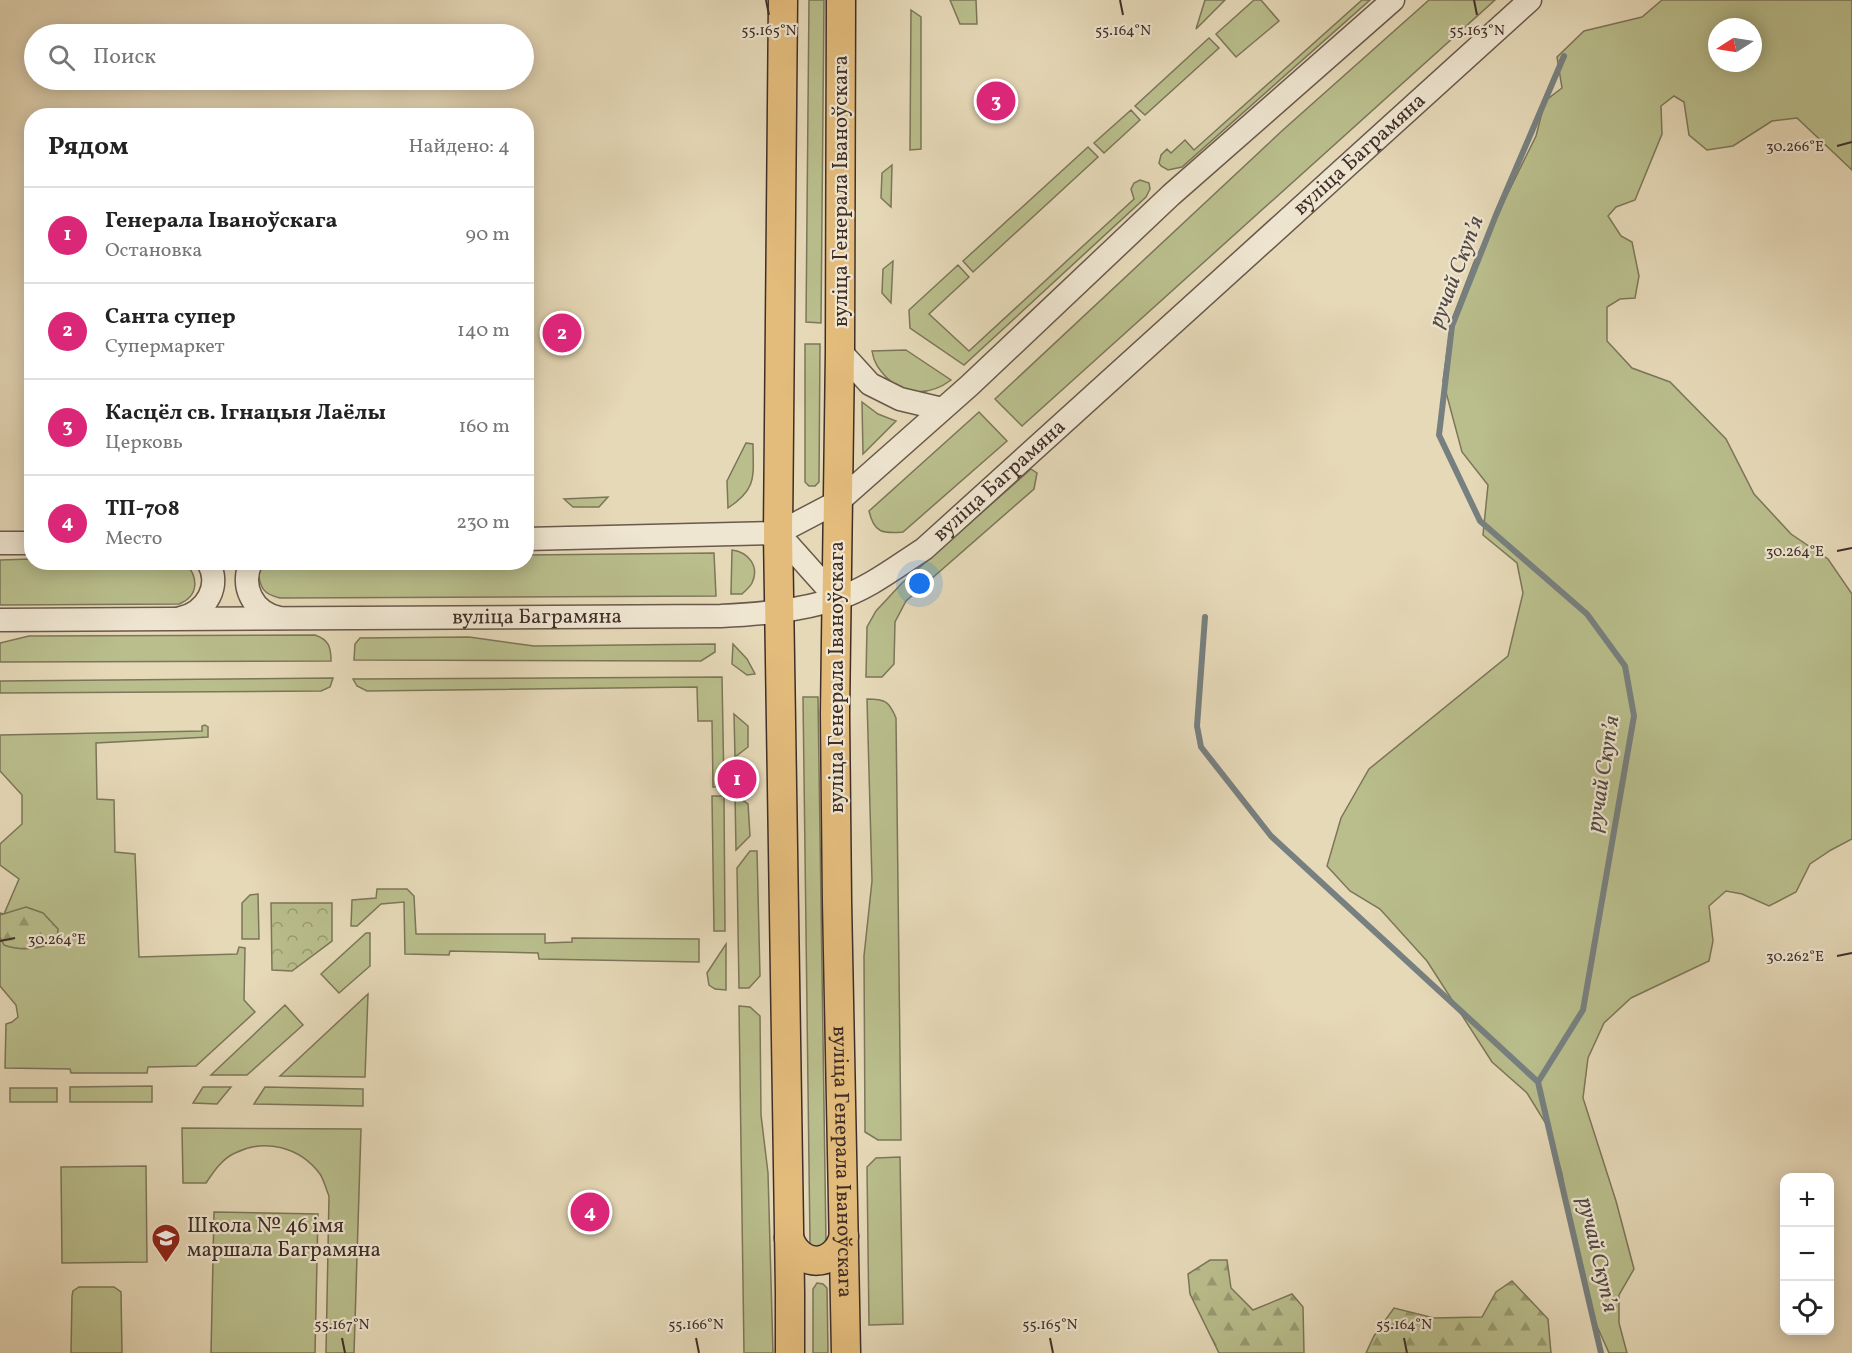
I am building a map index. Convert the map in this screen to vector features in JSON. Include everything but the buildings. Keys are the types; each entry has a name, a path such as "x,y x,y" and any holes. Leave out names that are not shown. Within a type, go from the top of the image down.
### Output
{"main road":[{"path":"783,0 778,533 790,1292 789,1353"},
{"name":"вуліца Генерала Іваноўскага","path":"841,0 839,501 835,690 846,1353"},
{"path":"789,1238 796,1252 802,1257 818,1261 828,1259 836,1253 844,1236"},
{"path":"790,1292 804,1276 819,1273 835,1278 845,1292"}],"street":[{"path":"534,539 778,533 839,501 970,385 1171,195 1393,0"},
{"name":"вуліца Баграмяна","path":"0,620 721,616 779,613 837,599 873,582 924,549 1530,0"},
{"path":"840,351 870,384 900,399 942,409"},
{"path":"778,533 837,599"},
{"path":"0,543 24,543"},
{"path":"174,619 192,615 206,603 213,586 211,570"},
{"path":"249,570 246,580 250,597 262,611 279,618"}],"green space":[{"path":"809,0 824,0 821,323 806,322"},
{"path":"950,0 976,0 977,24 960,24"},
{"path":"1205,0 1225,0 1196,29"},
{"path":"1254,0 1261,0 1279,21 1236,57 1216,34"},
{"path":"1362,0 1370,0 1182,167 1168,170 1161,166 1159,163 1161,155 1167,149 1171,153 1185,140 1194,150"},
{"path":"1429,0 1495,0 1022,426 995,399 1284,129"},
{"path":"1662,0 1852,0 1852,170 1797,118 1772,121 1733,146 1707,150 1689,135 1684,102 1674,96 1661,106 1662,134 1635,200 1616,207 1608,216 1621,236 1632,242 1639,276 1635,298 1620,299 1607,307 1607,341 1632,368 1670,382 1726,439 1754,494 1791,534 1828,559 1852,594 1852,839 1810,864 1796,892 1769,906 1742,894 1726,891 1709,906 1713,941 1709,961 1631,998 1604,1023 1588,1058 1583,1098 1616,1201 1634,1269 1619,1295 1619,1323 1627,1353 1609,1353 1596,1324 1571,1228 1562,1174 1548,1127 1527,1093 1492,1062 1427,961 1380,909 1350,891 1327,866 1341,818 1369,769 1508,656 1523,593 1517,563 1483,535 1488,485 1462,452 1443,381 1451,322 1474,262 1536,136 1545,101 1562,88 1557,57 1584,31 1642,17"},
{"path":"911,10 921,17 921,149 910,150"},
{"path":"1209,38 1219,48 1145,115 1135,106"},
{"path":"1131,110 1140,120 1104,153 1094,143"},
{"path":"1088,147 1098,157 973,272 963,261"},
{"path":"892,165 891,207 881,198 882,173"},
{"path":"1140,180 1149,183 1150,189 1146,197 964,365 910,328 909,310 958,265 969,277 929,314 969,351 1134,199 1131,189 1134,183"},
{"path":"893,261 891,303 882,293 883,269"},
{"path":"805,344 820,344 819,482 815,486 809,486 805,482"},
{"path":"906,350 951,380 935,389 917,392 901,388 893,383 879,368 872,351"},
{"path":"862,402 878,414 896,421 863,454"},
{"path":"979,412 1007,441 903,532 890,533 877,528 869,511"},
{"path":"746,443 753,444 752,480 745,494 728,508 727,481"},
{"path":"1031,469 1037,473 1034,489 906,601 895,622 894,664 882,677 866,677 867,627 876,611 902,583"},
{"path":"608,497 599,507 573,507 564,499"},
{"path":"732,550 747,557 753,566 752,583 742,594 731,594"},
{"path":"714,553 716,596 280,598 263,589 258,571 534,570 534,555"},
{"path":"24,559 24,570 191,570 195,586 186,601 179,604 0,605 0,560"},
{"path":"315,635 328,645 331,661 0,662 0,643 29,636"},
{"path":"469,637 534,646 715,644 715,652 701,661 354,660 355,644 360,638"},
{"path":"733,644 747,659 755,674 747,675 732,664"},
{"path":"722,677 724,787 713,787 712,721 698,721 697,687 367,691 357,686 353,679"},
{"path":"333,678 330,687 321,691 0,693 0,681"},
{"path":"803,697 818,697 826,1243 822,1249 813,1248 810,1243"},
{"path":"867,699 886,702 896,718 901,1140 878,1140 865,1132 864,956 872,881"},
{"path":"734,714 748,726 748,747 735,757"},
{"path":"202,726 208,727 208,737 96,743 97,799 114,800 115,852 135,854 139,957 237,954 239,947 245,948 244,1000 255,1012 196,1066 148,1067 147,1073 71,1073 70,1069 5,1068 6,1024 18,1017 16,1005 0,986 0,913 4,914 19,879 0,865 0,844 22,824 22,795 0,771 0,735 202,731"},
{"path":"735,795 748,804 750,836 736,850"},
{"path":"712,796 724,796 725,931 714,931"},
{"path":"750,851 757,851 760,976 749,988 739,988 737,868"},
{"path":"377,889 407,889 414,896 416,934 545,934 545,943 572,942 572,938 699,939 699,962 539,959 538,953 450,951 449,955 405,954 404,902 381,904 357,926 351,926 352,900 376,898"},
{"path":"258,894 259,939 242,939 242,903 250,895"},
{"path":"271,903 332,903 332,941 292,971 272,970"},
{"path":"26,907 43,913 58,929 57,941 31,949 4,945 0,937 0,915"},
{"path":"366,933 370,933 370,966 339,993 321,974"},
{"path":"726,944 726,990 715,989 709,985 707,973"},
{"path":"368,994 365,1077 280,1076"},
{"path":"285,1005 303,1025 247,1075 211,1075"},
{"path":"739,1006 750,1007 760,1016 761,1115 768,1173 773,1353 744,1353"},
{"path":"152,1086 152,1102 70,1102 70,1087"},
{"path":"203,1087 231,1087 217,1104 193,1103"},
{"path":"265,1087 363,1089 363,1106 254,1104"},
{"path":"10,1088 57,1088 57,1102 10,1102"},
{"path":"182,1128 361,1129 354,1353 326,1353 329,1196 320,1174 302,1157 292,1152 270,1146 258,1146 246,1148 230,1156 206,1183 183,1183"},
{"path":"900,1157 903,1324 869,1325 867,1167 876,1158"},
{"path":"146,1166 147,1262 62,1263 61,1167"},
{"path":"214,1212 318,1214 315,1353 211,1353"},
{"path":"1210,1260 1227,1260 1231,1288 1253,1310 1292,1294 1303,1307 1304,1353 1219,1353 1190,1294 1188,1274"},
{"path":"1512,1281 1548,1319 1551,1353 1366,1353 1374,1336 1394,1308 1434,1318 1482,1317 1496,1292"},
{"path":"817,1283 827,1288 828,1353 813,1353 813,1289"},
{"path":"79,1287 114,1287 121,1292 122,1353 71,1353 72,1296 73,1291"}],"waterway":[{"name":"ручай Скупʼя","path":"1564,56 1496,215 1452,326 1439,435 1480,521 1587,614 1625,666 1634,716 1583,1010 1538,1082 1601,1353"},
{"path":"1205,617 1197,726 1201,747 1271,836 1538,1082"}],"place":[{"name":"Касцёл св. Ігнацыя Лаёлы","path":"996,101"},
{"name":"Санта супер","path":"562,333"},
{"name":"Генерала Іваноўскага","path":"737,779"},
{"name":"ТП-708","path":"590,1212"},
{"name":"Школа № 46 імя маршала Баграмяна","path":"166,1264"}]}
